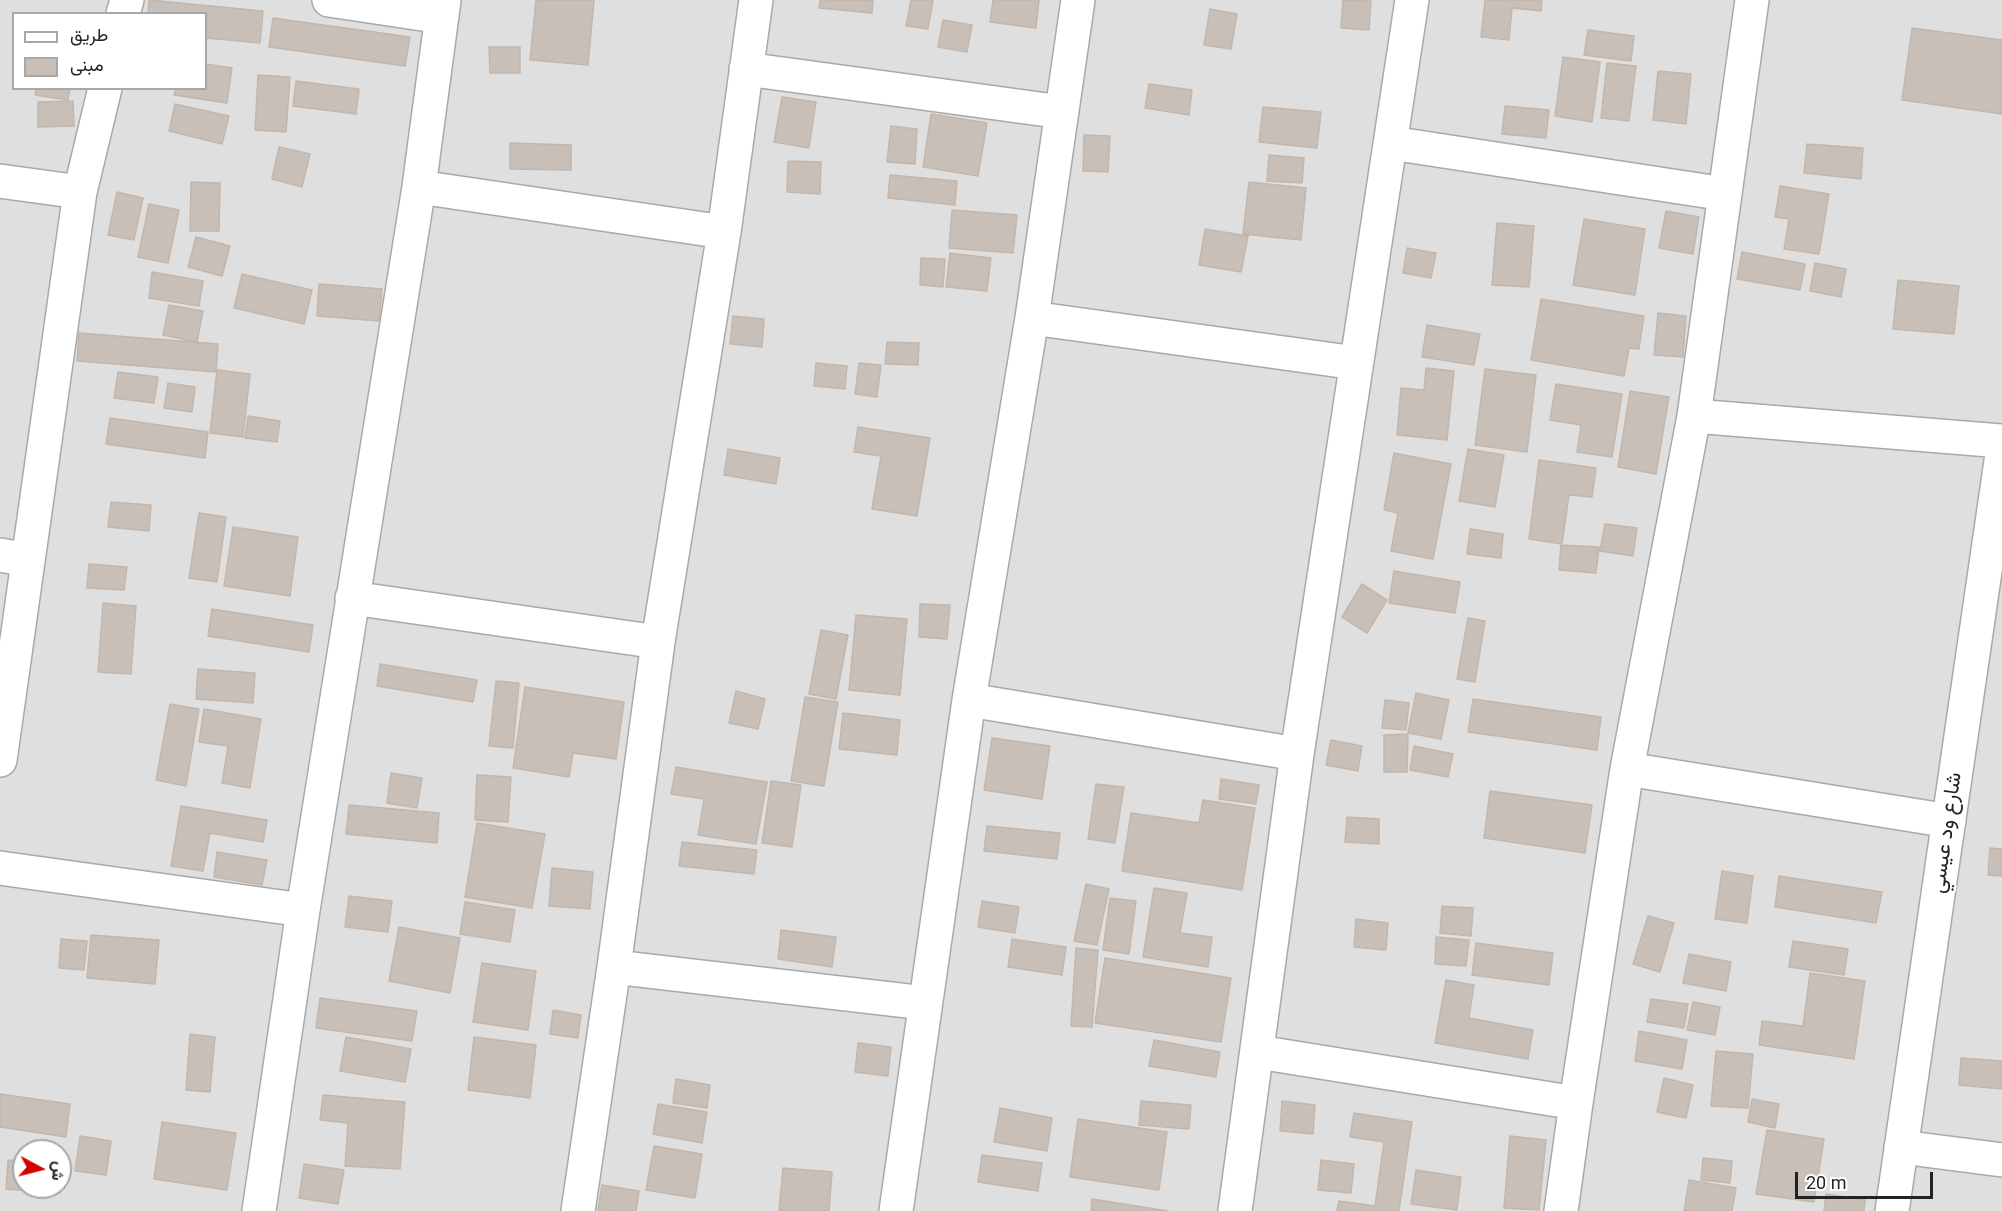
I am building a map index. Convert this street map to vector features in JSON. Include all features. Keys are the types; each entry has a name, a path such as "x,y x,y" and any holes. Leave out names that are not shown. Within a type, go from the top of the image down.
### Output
{"street":[{"path":"259,1211 303,910 419,187 443,8 329,0"},
{"path":"578,1211 658,642 724,232 756,0"},
{"path":"896,1211 969,700 1032,318 1078,0"},
{"path":"1236,1211 1297,754 1412,0"},
{"path":"1561,1211 1627,769 1694,416 1752,0"},
{"path":"746,69 1062,112"},
{"path":"0,760 14,558 80,192 105,90"},
{"path":"1391,143 1725,194"},
{"path":"0,181 80,192"},
{"path":"419,187 724,232"},
{"path":"1032,318 1356,363"},
{"path":"1694,416 2002,441"},
{"name":"شارع ود عيسي","path":"1892,1211 2002,454"},
{"path":"352,598 658,642"},
{"path":"969,700 1297,754"},
{"path":"1627,769 1949,821"},
{"path":"0,868 303,910"},
{"path":"614,967 925,1003"},
{"path":"1258,1052 1576,1102"},
{"path":"1901,1147 2002,1160"}],"shaded area":[{"path":"0,0 2002,0 2002,1211 0,1211"}],"building":[{"path":"149,0 263,11 260,43 207,38 207,12 148,12"},
{"path":"536,0 594,0 588,65 530,60"},
{"path":"820,0 873,0 872,13 819,8"},
{"path":"911,0 933,0 928,29 906,26"},
{"path":"993,0 1039,0 1036,28 990,22"},
{"path":"1343,0 1371,1 1369,30 1341,28"},
{"path":"1485,0 1542,0 1541,11 1512,8 1509,40 1481,37"},
{"path":"1210,9 1237,14 1231,49 1204,45"},
{"path":"273,18 410,37 405,66 269,47"},
{"path":"943,20 972,25 967,52 938,47"},
{"path":"1912,28 2002,40 2002,114 1902,100"},
{"path":"1588,30 1634,36 1631,61 1584,55"},
{"path":"489,47 520,47 520,73 490,73"},
{"path":"1563,57 1600,62 1592,122 1555,116"},
{"path":"1607,63 1636,66 1629,121 1601,118"},
{"path":"207,64 232,68 227,103 174,95 175,90 207,90"},
{"path":"1658,71 1691,74 1686,124 1653,120"},
{"path":"258,75 290,77 286,132 255,130"},
{"path":"296,81 359,89 356,114 293,106"},
{"path":"1149,84 1192,90 1189,115 1145,108"},
{"path":"36,90 70,90 68,100 35,95"},
{"path":"782,97 816,102 809,148 774,142"},
{"path":"73,101 74,126 38,127 38,102"},
{"path":"175,104 229,116 222,144 169,131"},
{"path":"1505,106 1549,110 1546,138 1502,134"},
{"path":"1263,107 1321,112 1317,148 1259,142"},
{"path":"931,114 987,123 978,176 923,167"},
{"path":"891,126 917,129 915,164 887,162"},
{"path":"1084,135 1110,136 1108,172 1083,171"},
{"path":"510,143 571,145 571,170 510,169"},
{"path":"1807,144 1863,148 1861,179 1804,173"},
{"path":"279,147 310,154 302,187 272,179"},
{"path":"1269,155 1304,158 1302,183 1267,181"},
{"path":"788,161 821,162 820,194 787,192"},
{"path":"890,175 957,181 955,205 888,198"},
{"path":"191,182 220,183 219,231 190,231"},
{"path":"1249,182 1306,188 1301,240 1243,234"},
{"path":"1780,186 1829,194 1819,254 1784,249 1789,219 1775,217"},
{"path":"117,192 143,198 134,240 108,235"},
{"path":"149,204 179,210 168,263 138,257"},
{"path":"952,210 1017,215 1013,253 949,248"},
{"path":"1666,211 1699,217 1693,254 1659,248"},
{"path":"1584,219 1645,229 1635,295 1573,285"},
{"path":"1497,223 1534,226 1529,287 1492,285"},
{"path":"1205,229 1248,236 1241,272 1199,265"},
{"path":"196,237 230,246 222,276 188,267"},
{"path":"1407,248 1436,253 1431,278 1403,273"},
{"path":"1742,252 1805,264 1800,290 1737,279"},
{"path":"950,253 991,258 987,291 946,287"},
{"path":"921,258 945,259 943,287 920,285"},
{"path":"1815,263 1846,269 1841,297 1810,291"},
{"path":"152,272 203,281 199,306 149,298"},
{"path":"242,274 312,290 304,324 234,308"},
{"path":"1898,280 1959,286 1954,334 1893,329"},
{"path":"319,284 382,289 379,321 317,316"},
{"path":"1541,299 1644,316 1639,349 1629,348 1624,376 1531,360"},
{"path":"169,305 203,311 197,342 163,335"},
{"path":"1658,313 1686,316 1683,357 1654,355"},
{"path":"733,316 764,319 762,347 730,344"},
{"path":"1427,325 1480,334 1474,365 1422,357"},
{"path":"79,333 218,344 216,372 77,361"},
{"path":"887,342 919,343 918,365 885,364"},
{"path":"816,363 847,366 845,389 814,386"},
{"path":"859,363 881,365 877,397 855,394"},
{"path":"1426,368 1454,371 1447,440 1397,435 1401,388 1424,390"},
{"path":"1485,369 1536,375 1527,452 1475,445"},
{"path":"217,370 250,374 243,437 210,433"},
{"path":"118,372 158,377 154,403 114,398"},
{"path":"168,383 195,387 192,412 164,408"},
{"path":"1556,384 1622,394 1612,457 1577,452 1581,425 1550,420"},
{"path":"1630,391 1669,397 1656,474 1618,467"},
{"path":"248,416 280,421 277,442 245,438"},
{"path":"110,418 208,432 205,458 106,444"},
{"path":"858,427 930,438 917,516 872,509 881,456 854,452"},
{"path":"728,449 780,458 776,484 724,475"},
{"path":"1468,449 1504,455 1495,507 1459,501"},
{"path":"1394,453 1451,464 1433,559 1391,551 1398,513 1384,510"},
{"path":"1539,460 1596,468 1592,497 1569,495 1562,544 1529,539"},
{"path":"111,502 151,505 149,531 108,527"},
{"path":"199,513 226,517 217,582 189,578"},
{"path":"1605,524 1637,528 1633,556 1600,551"},
{"path":"233,527 298,537 290,596 224,586"},
{"path":"1470,529 1503,534 1501,558 1467,554"},
{"path":"1561,545 1599,547 1596,573 1559,570"},
{"path":"89,564 127,567 124,590 87,588"},
{"path":"1394,571 1460,582 1455,613 1389,603"},
{"path":"1362,584 1387,600 1367,633 1342,617"},
{"path":"103,603 136,606 131,674 98,672"},
{"path":"920,604 950,605 947,639 919,637"},
{"path":"212,609 313,625 309,652 208,636"},
{"path":"856,615 907,619 900,695 849,690"},
{"path":"1468,618 1485,621 1475,682 1457,679"},
{"path":"821,630 848,635 836,699 809,694"},
{"path":"380,664 477,680 473,702 377,686"},
{"path":"198,669 255,673 253,703 196,699"},
{"path":"496,681 519,683 513,748 489,746"},
{"path":"525,687 624,702 616,759 573,753 569,777 513,768"},
{"path":"736,691 765,699 758,729 729,723"},
{"path":"1416,693 1449,700 1441,739 1408,733"},
{"path":"805,697 838,702 824,786 791,781"},
{"path":"1473,699 1601,717 1597,750 1468,732"},
{"path":"1385,700 1409,703 1406,730 1382,728"},
{"path":"170,704 199,709 186,786 156,780"},
{"path":"204,709 261,719 250,788 222,783 228,746 199,742"},
{"path":"843,713 900,720 897,755 839,749"},
{"path":"1408,734 1407,772 1384,772 1384,735"},
{"path":"992,738 1050,746 1042,799 984,790"},
{"path":"1331,740 1362,746 1358,771 1326,765"},
{"path":"1414,746 1453,754 1448,777 1410,770"},
{"path":"676,767 767,782 756,844 698,835 704,799 671,794"},
{"path":"391,773 422,778 417,808 387,803"},
{"path":"477,775 511,777 508,822 475,820"},
{"path":"1221,779 1259,785 1256,804 1219,799"},
{"path":"771,781 801,785 792,847 762,843"},
{"path":"1096,784 1124,787 1115,843 1088,839"},
{"path":"1490,791 1592,805 1585,853 1484,838"},
{"path":"1203,800 1255,808 1242,890 1122,871 1131,813 1199,823"},
{"path":"349,805 439,813 437,843 346,834"},
{"path":"181,806 267,820 263,842 210,833 203,871 171,866"},
{"path":"1347,817 1379,819 1379,844 1345,842"},
{"path":"477,823 545,834 532,908 465,897"},
{"path":"987,826 1060,833 1057,859 984,851"},
{"path":"682,842 757,850 754,874 679,866"},
{"path":"1990,848 2002,849 2002,876 1988,875"},
{"path":"217,852 267,860 262,885 214,877"},
{"path":"552,868 593,872 590,909 549,906"},
{"path":"1722,871 1753,876 1747,923 1715,919"},
{"path":"1779,876 1882,892 1876,923 1775,907"},
{"path":"1086,884 1109,889 1097,945 1074,941"},
{"path":"1154,888 1187,893 1180,933 1212,937 1208,967 1143,957"},
{"path":"349,896 392,901 388,932 345,927"},
{"path":"1110,898 1136,901 1129,954 1103,950"},
{"path":"982,901 1019,907 1015,933 978,927"},
{"path":"465,902 515,910 510,942 460,934"},
{"path":"1442,906 1473,908 1471,936 1440,933"},
{"path":"1648,916 1674,923 1660,972 1633,964"},
{"path":"1356,919 1388,923 1386,950 1354,947"},
{"path":"399,927 460,938 450,993 389,981"},
{"path":"781,930 836,937 832,967 778,959"},
{"path":"91,935 159,940 155,984 87,978"},
{"path":"1436,937 1469,940 1466,966 1435,964"},
{"path":"61,939 87,941 84,970 59,968"},
{"path":"1012,939 1066,947 1062,975 1008,967"},
{"path":"1793,941 1848,949 1844,975 1789,967"},
{"path":"1476,943 1553,953 1549,985 1472,975"},
{"path":"1076,948 1098,950 1092,1027 1071,1026"},
{"path":"1689,954 1731,962 1726,991 1683,983"},
{"path":"1105,958 1231,978 1221,1042 1095,1023"},
{"path":"482,963 536,971 528,1030 473,1022"},
{"path":"1810,973 1865,981 1854,1059 1759,1045 1762,1021 1803,1026"},
{"path":"1446,980 1474,985 1469,1018 1533,1030 1528,1059 1435,1043"},
{"path":"320,998 417,1011 412,1041 316,1028"},
{"path":"1651,999 1688,1004 1684,1028 1647,1022"},
{"path":"1693,1002 1720,1007 1715,1035 1687,1030"},
{"path":"553,1010 581,1015 578,1038 550,1034"},
{"path":"1639,1031 1687,1040 1682,1069 1635,1061"},
{"path":"190,1034 215,1037 210,1092 186,1090"},
{"path":"346,1037 411,1049 405,1082 340,1071"},
{"path":"474,1037 536,1045 530,1098 468,1090"},
{"path":"1154,1040 1220,1052 1216,1077 1149,1066"},
{"path":"858,1043 891,1047 888,1076 855,1072"},
{"path":"1716,1051 1753,1054 1748,1108 1711,1106"},
{"path":"1961,1058 2002,1061 2002,1089 1959,1085"},
{"path":"1664,1078 1693,1085 1686,1118 1657,1112"},
{"path":"676,1079 710,1085 707,1108 673,1103"},
{"path":"0,1094 70,1104 66,1137 0,1127"},
{"path":"323,1095 405,1102 400,1169 345,1166 348,1123 320,1120"},
{"path":"1752,1099 1779,1104 1775,1128 1748,1122"},
{"path":"1141,1101 1191,1105 1189,1129 1139,1125"},
{"path":"1282,1101 1315,1105 1313,1134 1280,1131"},
{"path":"658,1104 707,1112 702,1143 653,1134"},
{"path":"1000,1108 1052,1118 1047,1151 994,1142"},
{"path":"1354,1113 1412,1122 1399,1211 1337,1211 1339,1201 1375,1206 1384,1142 1350,1137"},
{"path":"1078,1119 1167,1132 1159,1190 1070,1177"},
{"path":"162,1122 236,1133 227,1190 154,1179"},
{"path":"1767,1130 1824,1139 1814,1202 1756,1194"},
{"path":"80,1136 111,1141 106,1175 75,1171"},
{"path":"1510,1136 1546,1140 1539,1210 1504,1208"},
{"path":"654,1146 702,1154 695,1198 646,1190"},
{"path":"982,1155 1042,1163 1038,1191 978,1182"},
{"path":"1703,1158 1732,1161 1730,1183 1701,1180"},
{"path":"8,1160 12,1160 12,1189 6,1189"},
{"path":"1321,1160 1354,1164 1351,1193 1318,1190"},
{"path":"304,1164 344,1170 338,1204 299,1198"},
{"path":"783,1168 832,1172 829,1211 779,1211"},
{"path":"1416,1170 1461,1177 1457,1210 1411,1204"},
{"path":"1689,1180 1736,1188 1732,1211 1684,1211"},
{"path":"602,1185 639,1191 636,1211 598,1210"},
{"path":"1826,1194 1865,1200 1864,1211 1824,1211"},
{"path":"1092,1199 1168,1211 1091,1211"}]}
